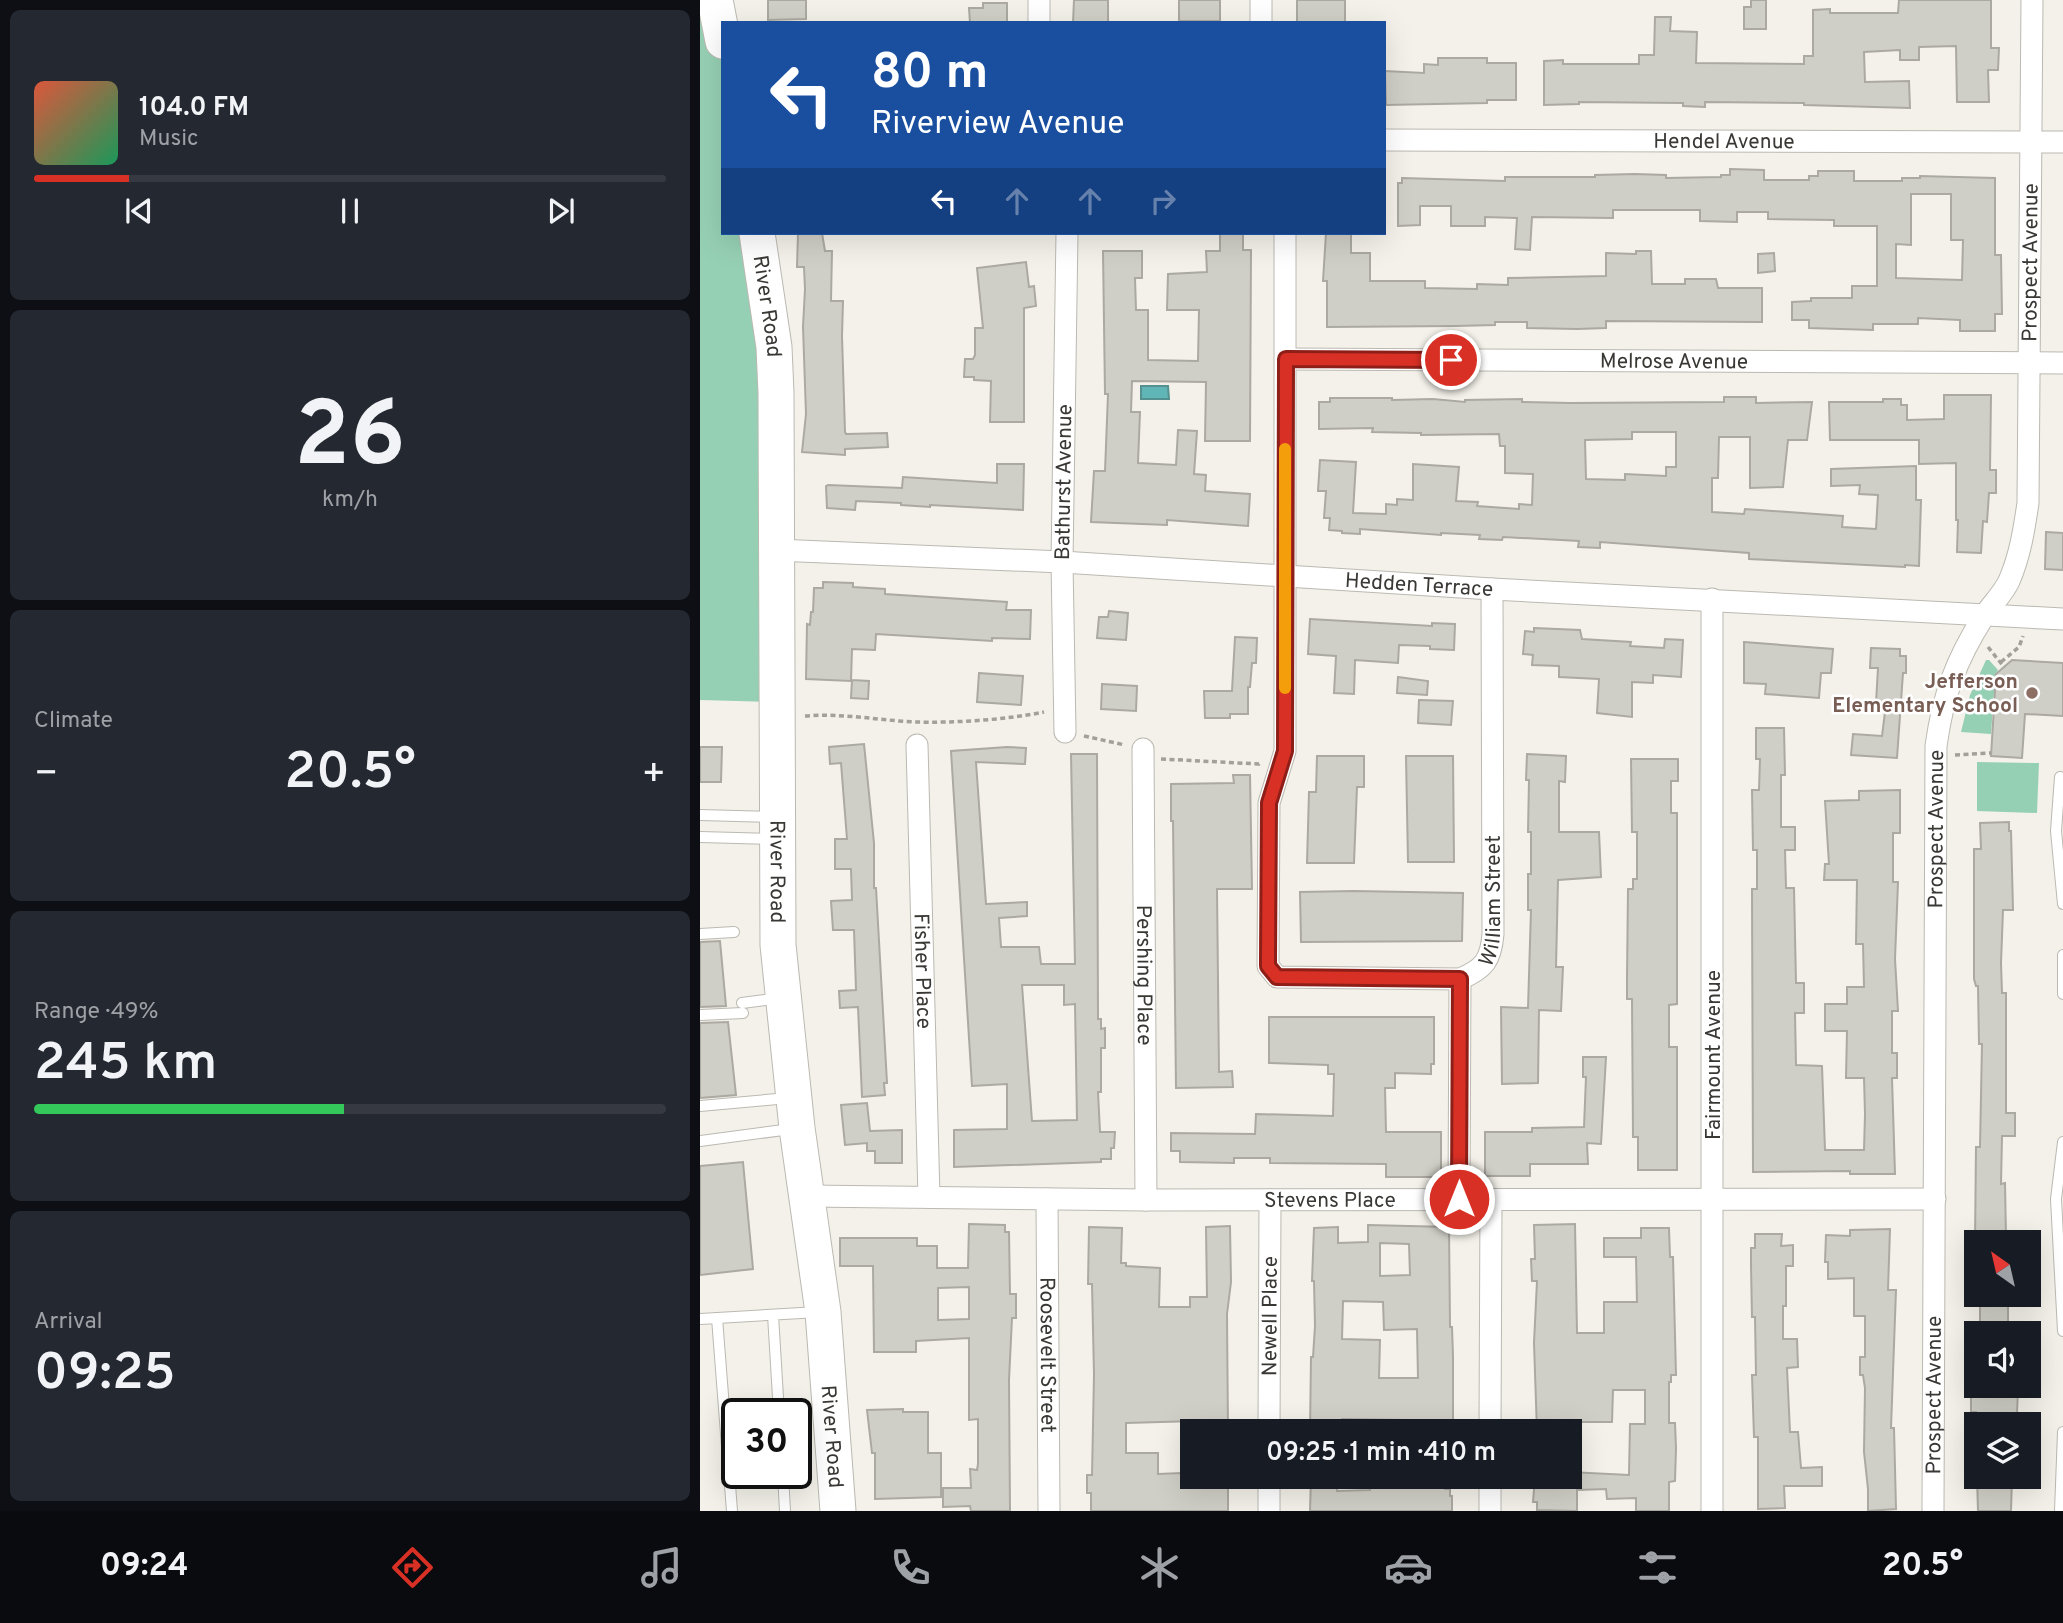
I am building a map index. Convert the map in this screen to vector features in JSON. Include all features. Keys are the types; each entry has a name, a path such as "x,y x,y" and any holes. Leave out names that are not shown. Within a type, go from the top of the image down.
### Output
{"main road":[{"path":"715,0 721,31"},
{"name":"River Road","path":"757,235 774,347 778,945 796,1113 823,1312 838,1511"}],"street":[{"path":"1039,0 1039,21"},
{"path":"1261,0 1261,21"},
{"name":"Prospect Avenue","path":"1933,1511 1936,746 1941,709 1953,673 1985,615 2008,583 2021,548 2028,503 2032,0"},
{"name":"Hendel Avenue","path":"1386,140 2063,142"},
{"name":"Bathurst Avenue","path":"1065,732 1062,562 1067,235"},
{"path":"1285,235 1285,751 1269,803 1268,966 1277,977 1288,978 1460,979"},
{"name":"Melrose Avenue","path":"1286,359 2063,363"},
{"name":"Hedden Terrace","path":"776,550 1062,562 1492,589 2063,619"},
{"name":"William Street","path":"1459,1199 1460,979 1476,972 1492,950 1492,589"},
{"name":"Fairmount Avenue","path":"1712,599 1712,1511"},
{"name":"Fisher Place","path":"917,745 929,1197"},
{"name":"Pershing Place","path":"1143,749 1146,1200"},
{"name":"Stevens Place","path":"808,1196 1146,1200 1934,1199"},
{"name":"Roosevelt Street","path":"1047,1199 1049,1511"},
{"path":"1490,1419 1491,1199"},
{"name":"Newell Place","path":"1269,1419 1270,1200"},
{"path":"1269,1489 1269,1511"},
{"path":"1490,1489 1490,1511"}],"lane":[{"path":"2060,777 2056,831 2063,904"},
{"path":"700,815 776,828"},
{"path":"700,837 776,828"},
{"path":"700,934 734,932"},
{"path":"2063,955 2063,994"},
{"path":"700,1015 784,998"},
{"path":"700,1106 796,1113"},
{"path":"700,1141 796,1113"},
{"path":"2063,1142 2056,1199 2063,1331"},
{"path":"700,1319 823,1312"},
{"path":"773,1315 778,1398"},
{"path":"717,1318 732,1511"},
{"path":"2060,1511 2063,1432"},
{"path":"784,1489 785,1511"}],"path":[{"path":"2000,662 2019,647 2023,635"},
{"path":"1989,647 2004,667"},
{"path":"776,718 828,714 914,722 1019,717 1063,708"},
{"path":"1065,732 1143,749 1158,759 1259,764 1265,758"},
{"path":"1954,755 1991,753"}],"green space":[{"path":"700,0 721,37 721,235 757,235 776,702 700,700"},
{"path":"1986,660 1998,670 1995,674 1997,676 1991,734 1961,732 1970,695"},
{"path":"1977,762 2039,763 2037,813 1977,811"}],"water":[{"path":"1141,386 1168,386 1169,399 1141,399"}],"building":[{"path":"768,0 806,0 806,19 768,20"},
{"path":"1074,0 1108,0 1108,21 1073,21"},
{"path":"1179,0 1220,0 1220,21 1179,21"},
{"path":"1297,0 1345,0 1345,21 1297,21"},
{"path":"1751,0 1766,0 1766,29 1744,29 1744,7 1751,7"},
{"path":"1899,0 1991,0 1991,48 1999,48 1998,70 1988,70 1989,102 1957,102 1956,46 1919,47 1919,60 1900,60 1900,50 1864,52 1865,82 1909,81 1910,108 1705,102 1705,107 1683,106 1683,103 1579,102 1544,105 1544,61 1563,60 1563,64 1639,64 1639,55 1654,55 1655,17 1671,17 1670,31 1697,32 1696,63 1804,64 1804,56 1813,56 1813,10 1830,9 1830,13 1898,13"},
{"path":"983,3 1007,3 1007,21 970,21 969,8 983,8"},
{"path":"1438,58 1487,58 1487,63 1516,63 1516,100 1386,105 1386,71 1424,73 1424,64 1438,65"},
{"path":"1730,169 1764,170 1764,180 1809,180 1809,176 1818,176 1818,171 1854,171 1854,181 1902,181 1902,178 1920,176 1995,178 1995,255 2001,255 2002,314 1995,314 1995,331 1960,331 1960,320 1918,318 1918,324 1873,324 1873,330 1809,328 1809,320 1792,320 1792,302 1811,301 1811,298 1852,298 1852,286 1877,286 1877,226 1834,226 1834,220 1768,219 1768,212 1737,212 1737,222 1700,221 1700,210 1613,210 1613,218 1532,217 1530,250 1515,249 1517,218 1485,217 1485,226 1451,226 1451,206 1420,206 1420,225 1398,226 1398,183 1402,183 1402,178 1505,181 1505,177 1635,174 1666,175 1666,178 1730,175","holes":["1911,194 1951,194 1951,240 1963,240 1962,280 1896,278 1896,244 1911,245"]},
{"path":"798,235 822,235 825,251 832,251 831,301 843,301 845,432 887,433 888,447 845,449 845,455 802,452 806,414 803,327 805,289 804,267 797,267"},
{"path":"1220,235 1243,235 1243,250 1251,250 1250,441 1205,441 1206,382 1132,381 1131,412 1140,412 1138,463 1176,465 1178,430 1197,431 1194,474 1206,475 1205,491 1250,494 1248,526 1167,520 1167,525 1091,522 1094,471 1105,471 1108,394 1105,394 1103,251 1142,251 1142,278 1135,278 1136,310 1148,310 1148,360 1198,361 1199,310 1167,310 1168,274 1207,272 1206,251 1220,251"},
{"path":"1326,235 1351,235 1351,253 1370,253 1370,281 1425,281 1425,288 1477,289 1477,284 1508,285 1508,278 1606,276 1606,253 1636,254 1636,251 1651,251 1652,284 1685,284 1685,279 1716,279 1718,288 1762,288 1762,322 1606,321 1606,328 1577,329 1527,328 1527,322 1495,322 1495,325 1327,327 1327,281 1323,281"},
{"path":"1774,253 1775,271 1758,273 1758,254"},
{"path":"1026,262 1029,287 1034,286 1036,306 1024,308 1024,422 990,422 991,381 964,377 965,359 973,359 975,355 975,328 983,328 977,268"},
{"path":"1944,395 1991,395 1990,470 1996,470 1996,493 1989,493 1987,522 1983,521 1981,553 1957,552 1956,463 1919,464 1919,440 1830,440 1829,402 1883,402 1883,399 1901,399 1901,405 1907,405 1907,420 1944,419"},
{"path":"1724,397 1756,397 1756,403 1812,402 1807,440 1788,440 1783,487 1750,488 1750,437 1719,437 1718,478 1712,478 1712,512 1744,514 1745,509 1843,516 1842,527 1876,529 1878,495 1859,494 1860,485 1831,486 1831,469 1916,466 1916,500 1921,500 1919,566 1749,559 1749,553 1600,542 1600,548 1578,547 1579,541 1503,537 1502,540 1479,539 1480,535 1360,529 1360,534 1342,533 1329,530 1330,518 1324,518 1326,491 1318,491 1320,460 1356,462 1353,513 1386,514 1386,504 1397,505 1397,499 1413,500 1413,464 1459,467 1456,501 1478,502 1477,506 1519,509 1519,504 1532,505 1533,474 1505,473 1505,446 1500,446 1499,434 1421,435 1372,432 1373,428 1319,429 1319,402 1330,402 1330,398 1465,402 1522,399 1522,402 1571,403 1724,402","holes":["1632,432 1676,432 1676,467 1666,467 1666,476 1625,474 1625,480 1586,479 1585,440 1632,439"]},
{"path":"997,464 1024,464 1023,510 856,501 855,510 827,508 828,485 902,488 903,477 997,483"},
{"path":"2046,532 2063,533 2063,570 2045,569"},
{"path":"823,582 853,583 853,587 885,589 885,594 1007,602 1006,610 1031,610 1030,639 992,638 992,641 876,634 875,650 852,649 851,681 806,679 807,624 810,625 813,612 814,588 823,588"},
{"path":"1109,611 1128,613 1126,640 1097,638 1099,617 1108,617"},
{"path":"1310,619 1432,626 1432,623 1455,624 1454,650 1399,645 1398,663 1355,660 1354,694 1334,693 1336,656 1308,654"},
{"path":"1534,628 1580,630 1582,639 1631,642 1630,646 1664,648 1665,639 1683,640 1681,677 1653,675 1653,683 1632,682 1632,717 1597,713 1599,679 1559,677 1559,666 1532,665 1533,655 1523,654 1525,631 1534,632"},
{"path":"1235,637 1257,638 1256,663 1252,663 1248,687 1248,714 1230,714 1230,718 1205,718 1204,691 1232,691"},
{"path":"1744,642 1833,649 1831,673 1821,673 1819,698 1765,694 1766,684 1744,683"},
{"path":"1871,648 1900,649 1900,656 1906,656 1897,758 1851,755 1853,734 1882,736 1886,704 1876,703 1878,668 1870,668"},
{"path":"2012,660 2063,663 2063,716 2025,714 2022,758 1991,756 1996,674"},
{"path":"979,673 1023,676 1021,705 977,702"},
{"path":"1398,677 1428,681 1427,695 1397,693"},
{"path":"852,680 869,681 868,699 851,698"},
{"path":"1102,684 1137,686 1136,711 1101,709"},
{"path":"1419,700 1453,701 1451,725 1418,723"},
{"path":"1756,728 1784,728 1785,775 1781,775 1781,827 1795,827 1795,850 1785,850 1786,888 1794,888 1796,983 1804,983 1804,1013 1795,1013 1796,1065 1822,1066 1825,1150 1864,1150 1865,1114 1864,1078 1846,1078 1847,1031 1825,1031 1825,1004 1847,1004 1847,987 1864,987 1863,944 1856,944 1857,880 1824,880 1825,864 1829,864 1825,801 1859,800 1859,791 1900,790 1900,833 1893,833 1893,882 1898,882 1895,959 1898,1011 1892,1011 1892,1053 1897,1053 1897,1078 1892,1078 1895,1174 1850,1174 1850,1171 1753,1172 1752,889 1757,889 1757,850 1753,850 1752,790 1759,790 1760,759 1756,759"},
{"path":"864,744 874,843 874,888 887,1083 884,1083 885,1095 862,1097 858,1007 840,1008 839,991 856,990 854,930 833,930 831,901 852,900 851,869 835,869 835,839 847,839 841,763 830,764 829,747"},
{"path":"700,747 722,747 721,782 700,782"},
{"path":"1026,748 1025,764 976,762 986,904 1027,902 1027,916 999,918 1001,947 1039,947 1041,964 1075,964 1071,754 1097,754 1098,1019 1101,1019 1101,1029 1105,1028 1105,1048 1101,1048 1101,1092 1098,1092 1100,1132 1115,1132 1111,1159 1101,1159 1101,1162 954,1167 954,1130 1007,1129 1007,1084 972,1086 951,751","holes":["1022,985 1064,985 1064,1005 1075,1004 1077,1120 1032,1121"]},
{"path":"1527,754 1566,756 1565,782 1559,781 1559,832 1599,832 1601,877 1558,880 1556,967 1563,967 1561,1011 1539,1010 1538,1083 1502,1084 1501,1007 1528,1008 1531,910 1528,910 1528,874 1531,874 1531,832 1528,832"},
{"path":"1317,756 1364,756 1364,787 1357,787 1354,863 1307,863 1309,792 1316,792"},
{"path":"1406,756 1453,756 1454,862 1408,862"},
{"path":"1631,759 1678,759 1678,781 1671,781 1671,813 1677,813 1677,1004 1669,1005 1669,1047 1677,1047 1677,1170 1638,1170 1638,1137 1633,1137 1632,999 1627,999 1628,889 1633,889 1633,879 1637,879 1637,832 1632,832"},
{"path":"1233,775 1250,775 1252,889 1217,889 1219,1072 1232,1071 1233,1087 1176,1088 1171,784 1234,783"},
{"path":"2009,822 2011,831 2013,910 2003,910 2001,963 2002,993 2006,993 2006,1113 2015,1113 2015,1136 2002,1136 2001,1184 2005,1183 2006,1230 1975,1230 1976,1147 1980,1147 1982,1044 1979,1044 1978,986 1974,979 1974,849 1981,849 1980,823"},
{"path":"1300,892 1463,893 1462,941 1301,942"},
{"path":"720,941 726,1006 700,1007 700,942"},
{"path":"1269,1017 1434,1017 1434,1064 1431,1064 1431,1074 1395,1073 1395,1088 1385,1088 1386,1132 1441,1132 1441,1177 1386,1177 1386,1164 1270,1163 1270,1158 1234,1158 1234,1163 1180,1162 1180,1151 1171,1151 1171,1133 1255,1134 1256,1114 1333,1116 1334,1074 1328,1074 1328,1065 1269,1063"},
{"path":"728,1022 736,1095 700,1098 700,1023"},
{"path":"1583,1057 1606,1057 1601,1144 1587,1143 1588,1164 1530,1164 1530,1176 1485,1176 1485,1132 1532,1132 1532,1128 1584,1127 1586,1077 1583,1077"},
{"path":"867,1103 870,1131 902,1130 902,1163 875,1163 875,1151 867,1151 867,1143 845,1145 841,1105"},
{"path":"743,1162 753,1269 700,1275 700,1166"},
{"path":"969,1224 1005,1225 1005,1232 1009,1232 1010,1294 1016,1294 1009,1380 1010,1511 971,1511 970,1506 943,1507 943,1488 971,1488 970,1469 977,1470 978,1464 978,1419 969,1420 969,1338 916,1341 916,1352 874,1352 873,1266 840,1266 840,1238 917,1238 917,1246 937,1246 937,1268 968,1268","holes":["969,1287 969,1319 938,1320 938,1288"]},
{"path":"1575,1224 1577,1333 1604,1333 1604,1302 1637,1302 1636,1257 1604,1257 1604,1238 1641,1238 1641,1228 1669,1228 1670,1257 1673,1257 1676,1375 1671,1375 1669,1382 1669,1423 1675,1423 1676,1448 1675,1481 1669,1482 1669,1511 1636,1511 1636,1498 1607,1499 1606,1489 1577,1490 1577,1511 1537,1510 1537,1502 1533,1502 1534,1489 1582,1489 1582,1473 1629,1475 1630,1424 1645,1424 1645,1390 1613,1390 1612,1422 1537,1419 1534,1343 1537,1281 1532,1281 1531,1259 1535,1259 1534,1225"},
{"path":"1368,1225 1449,1227 1453,1419 1310,1419 1311,1357 1315,1326 1312,1281 1314,1228 1338,1227 1338,1243 1368,1242","holes":["1380,1243 1409,1244 1410,1275 1380,1276","1343,1301 1383,1302 1384,1330 1417,1329 1418,1378 1379,1378 1380,1340 1342,1339"]},
{"path":"1230,1226 1228,1419 1126,1423 1126,1453 1158,1453 1158,1474 1180,1473 1180,1489 1228,1489 1228,1511 1091,1511 1087,1475 1092,1475 1094,1375 1092,1284 1088,1284 1089,1227 1122,1228 1121,1263 1126,1263 1126,1266 1160,1268 1159,1307 1190,1307 1190,1297 1207,1297 1206,1227"},
{"path":"1890,1229 1888,1290 1896,1290 1891,1428 1894,1428 1896,1509 1868,1511 1864,1452 1865,1388 1863,1375 1860,1375 1860,1357 1865,1357 1865,1316 1854,1316 1854,1278 1828,1279 1828,1262 1825,1262 1826,1235 1850,1236 1850,1230"},
{"path":"1755,1234 1782,1234 1781,1246 1793,1245 1793,1266 1786,1266 1786,1306 1783,1306 1783,1339 1797,1339 1798,1367 1787,1368 1790,1432 1798,1432 1801,1468 1822,1467 1822,1486 1784,1486 1785,1508 1758,1509 1758,1437 1754,1437 1752,1375 1756,1375 1751,1266 1751,1248 1755,1248"},
{"path":"1980,1307 2008,1307 2008,1321 1980,1321"},
{"path":"1971,1398 2018,1398 2017,1412 1971,1412"},
{"path":"903,1409 903,1412 928,1412 928,1453 941,1453 941,1497 875,1499 875,1453 872,1453 867,1410"},
{"path":"1311,1489 1450,1489 1452,1496 1452,1511 1310,1511"},
{"path":"1977,1489 2012,1489 2011,1511 1978,1511"}],"slow traffic":[{"path":"1285,449 1285,688"}],"place":[{"name":"Jefferson Elementary School","path":"2032,693"}],"route":[{"path":"1451,360 1286,359 1285,751 1269,803 1268,966 1277,977 1288,978 1460,979 1459,1199"}]}
